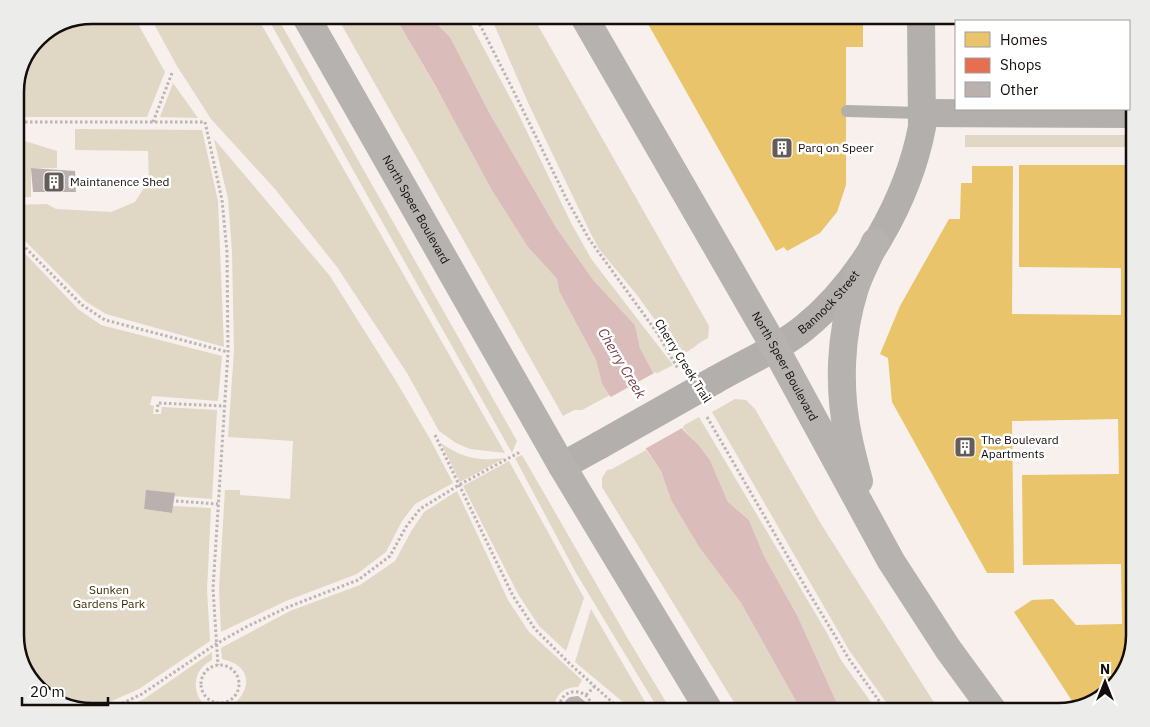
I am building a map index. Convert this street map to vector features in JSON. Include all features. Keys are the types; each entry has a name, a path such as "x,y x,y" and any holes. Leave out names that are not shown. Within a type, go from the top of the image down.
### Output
{"main road":[{"name":"North Speer Boulevard","path":"310,24 562,466 705,703"},
{"name":"North Speer Boulevard","path":"588,24 774,346 910,592 987,703"},
{"path":"870,521 848,436 841,380 846,319 855,287 876,242"}],"street":[{"name":"Bannock Street","path":"562,466 803,328 841,292 876,242 897,205 906,185 919,144 922,127 921,24"},
{"path":"921,113 1126,114"}],"lane":[{"path":"847,112 921,113"}],"path":[{"name":"Cherry Creek Trail","path":"479,24 589,240 658,334 682,375"},
{"path":"153,122 172,73"},
{"path":"24,122 205,122 222,200 227,252 228,352 213,589 218,666"},
{"path":"24,246 82,305 105,320 228,352"},
{"path":"158,412 158,403 224,406"},
{"name":"Cherry Creek Trail","path":"706,415 806,588 850,659 881,703"},
{"path":"435,435 513,596 535,629 614,703"},
{"path":"123,703 142,694 216,644 246,627 288,607 358,580 390,556 406,527 420,509 523,450"},
{"path":"176,501 218,504"},
{"path":"219,703 210,700 202,690 203,676 212,667 218,666 224,666 235,672 240,683 237,694 233,699 224,703"},
{"path":"586,695 595,686"},
{"path":"560,703 566,694 576,691 586,695 591,703"}],"green space":[{"path":"92,24 138,24 165,72 147,117 24,117 26,74 38,50 58,33 70,27"},
{"path":"154,24 261,24 505,453 470,449 456,443 439,431 407,373 337,267 275,189 211,119 177,66"},
{"path":"271,24 281,24 517,441 512,453"},
{"path":"341,24 399,24 528,247 557,279 559,291 596,360 602,384 610,395 582,410 574,410 563,416"},
{"path":"437,24 471,24 514,105 571,223 592,260 673,365 654,375 640,348 635,325 594,281 557,229 490,114 450,37"},
{"path":"494,24 537,24 709,326 708,338 681,356 637,295 599,249 530,107"},
{"path":"173,83 198,118 160,117"},
{"path":"75,129 202,130 218,201 224,347 106,314 85,301 24,240 24,205 47,204 56,209 111,212 135,202 149,180 148,151 75,150"},
{"path":"965,135 1126,135 1126,147 965,147"},
{"path":"214,139 330,276 396,381 453,483 415,504 402,521 386,552 357,574 286,601 221,632 219,589 225,490 240,490 240,495 290,499 293,441 228,437 234,351 232,251 228,199"},
{"path":"24,141 57,151 57,168 31,168 31,197 24,197"},
{"name":"Sunken Gardens Park","path":"24,252 78,309 101,325 222,356 218,401 152,396 150,405 154,406 153,414 161,414 162,407 217,410 212,499 146,494 144,509 172,513 173,506 211,508 207,590 210,641 139,689 107,703 74,701 54,692 47,686 33,669 27,657 24,640"},
{"path":"735,399 746,400 755,409 821,524 934,703 887,703 849,650 712,412"},
{"path":"699,417 827,633 841,660 872,703 837,703 797,615 764,556 749,520 728,502 710,460 681,427"},
{"path":"441,443 457,453 471,458 505,458 460,482"},
{"path":"646,450 661,471 671,500 699,547 741,603 797,703 734,703 602,487 602,478 607,470"},
{"path":"522,455 667,703 655,703 576,573 515,458"},
{"path":"509,461 584,598 566,651 539,626 518,594 463,486"},
{"path":"457,491 508,600 529,632 582,680 578,687 572,687 563,691 557,697 555,703 233,703 242,694 246,684 245,674 237,665 222,659 221,648 290,611 360,585 395,561 424,512"},
{"path":"591,609 646,703 624,703 575,662"},
{"path":"212,652 212,660 203,666 196,679 197,693 204,703 135,703 144,699"}],"water":[{"name":"Cherry Creek","path":"399,24 437,24 450,37 490,114 557,229 594,281 635,325 640,348 683,430 697,443 710,460 728,502 749,520 764,556 797,615 837,703 797,703 741,603 699,547 671,500 661,471 602,384 596,360 559,291 557,279 528,247 492,190"}],"pier":[{"path":"656,372 684,427 643,450 609,398"}],"building: Homes":[{"name":"Parq on Speer","path":"648,24 863,24 863,47 846,47 846,185 837,212 820,233 787,251 784,247 776,251"},
{"name":"The Boulevard Apartments","path":"1019,165 1126,165 1126,644 1115,673 1106,683 1092,694 1073,702 1014,612 1032,600 1053,599 1076,625 1122,624 1121,564 1023,565 1022,475 1119,474 1118,419 1012,421 1014,573 987,573 892,402 888,358 880,354 900,306 949,219 960,219 961,183 972,183 972,166 1013,166 1012,314 1121,315 1121,268 1019,267"}],"building: Other":[{"name":"Maintanence Shed","path":"31,168 75,171 76,192 33,192"},
{"path":"146,490 175,493 172,513 144,509"},
{"path":"578,696 587,703 564,703 570,697"}],"place":[{"name":"Parq on Speer","path":"782,148"},
{"name":"Maintanence Shed","path":"54,182"},
{"name":"The Boulevard Apartments","path":"965,447"}]}
